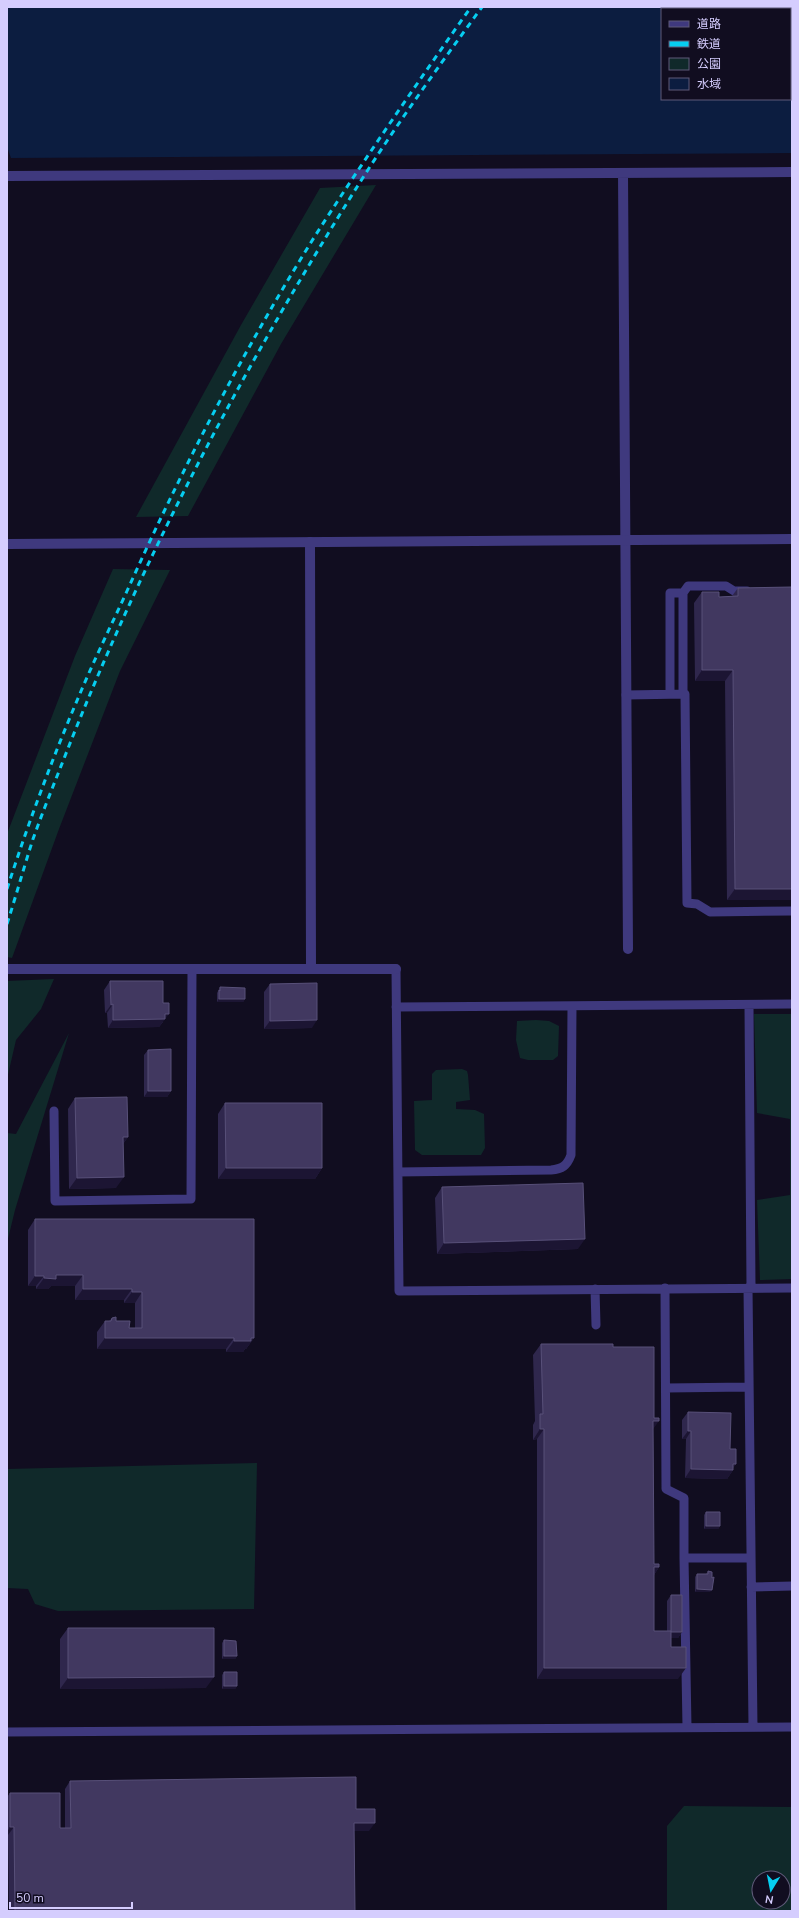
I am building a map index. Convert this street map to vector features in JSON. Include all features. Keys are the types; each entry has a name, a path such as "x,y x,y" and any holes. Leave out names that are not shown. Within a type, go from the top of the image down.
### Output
{"street":[{"path":"7,176 792,172"},
{"path":"623,173 624,540 628,949"},
{"path":"7,544 792,539"},
{"path":"310,542 311,969"},
{"path":"7,969 396,969"}],"lane":[{"path":"757,591 734,591 726,586 688,586 683,593 683,694 685,694 687,903 697,904 710,912 792,911"},
{"path":"670,694 670,593 683,593"},
{"path":"626,696 683,694"},
{"path":"54,1111 55,1201 191,1199 192,969"},
{"path":"396,969 399,1291 792,1288"},
{"path":"749,1004 749,1387 753,1727"},
{"path":"396,1007 792,1004"},
{"path":"398,1172 551,1170 560,1169 568,1163 571,1155 572,1006"},
{"path":"665,1288 666,1489 684,1498 687,1727"},
{"path":"595,1289 596,1325"},
{"path":"666,1388 749,1387"},
{"path":"684,1558 751,1558"},
{"path":"751,1587 792,1586"},
{"path":"7,1732 792,1727"}],"green space":[{"path":"376,185 281,344 188,516 136,517 241,325 320,188"},
{"path":"113,569 170,570 120,671 59,829 12,958 7,957 7,834 75,656"},
{"path":"54,979 41,1009 16,1040 7,1079 7,981"},
{"path":"754,1014 792,1014 792,1279 760,1280 757,1200 790,1195 790,1119 757,1113"},
{"path":"517,1021 549,1021 559,1026 558,1056 553,1060 528,1060 520,1058 516,1040"},
{"path":"69,1033 15,1210 7,1243 7,1133 16,1134"},
{"path":"462,1069 467,1071 470,1100 456,1102 456,1109 475,1110 484,1114 485,1148 481,1155 422,1155 415,1150 414,1101 432,1100 432,1074 436,1070"},
{"path":"257,1463 254,1609 58,1611 35,1604 28,1589 7,1588 7,1469"},
{"path":"684,1806 792,1807 792,1911 667,1911 667,1826"}],"water":[{"path":"7,7 792,7 792,153 11,158 7,147"}],"building":[{"path":"792,587 792,889 735,889 733,670 702,670 702,592 719,592 719,597 738,596 738,588"},
{"path":"110,981 163,981 163,1003 169,1003 169,1014 165,1014 165,1019 113,1020 113,1004 111,1005"},
{"path":"317,983 317,1020 270,1021 270,984"},
{"path":"220,987 245,988 245,999 219,999"},
{"path":"171,1049 171,1091 148,1091 148,1050"},
{"path":"127,1097 128,1137 123,1137 124,1177 77,1178 75,1098"},
{"path":"225,1103 322,1103 322,1168 226,1168"},
{"path":"583,1183 585,1239 444,1243 442,1187"},
{"path":"35,1219 254,1219 254,1338 251,1338 251,1341 234,1341 234,1338 105,1338 105,1321 111,1321 112,1318 116,1317 116,1321 130,1321 129,1328 142,1328 142,1292 132,1292 132,1289 83,1289 83,1275 56,1275 56,1279 44,1278 44,1276 35,1276"},
{"path":"541,1344 613,1344 613,1347 654,1347 654,1418 659,1418 659,1421 653,1421 654,1564 659,1564 659,1567 654,1567 654,1631 671,1631 671,1647 686,1647 686,1668 544,1668 544,1429 540,1429 540,1414 543,1414"},
{"path":"688,1412 731,1413 730,1449 736,1449 736,1464 733,1464 733,1470 691,1469 691,1431 688,1431"},
{"path":"706,1512 720,1512 720,1526 706,1526"},
{"path":"708,1571 712,1572 712,1578 714,1577 712,1590 697,1589 697,1574 708,1574"},
{"path":"671,1595 682,1595 682,1632 671,1632"},
{"path":"68,1628 214,1628 214,1677 68,1678"},
{"path":"224,1640 236,1641 237,1656 224,1656"},
{"path":"224,1672 237,1672 237,1686 224,1686"},
{"path":"356,1777 356,1809 375,1809 375,1823 354,1823 355,1911 15,1911 14,1827 10,1827 10,1793 60,1793 60,1828 71,1828 70,1781"}],"railway":[{"path":"7,889 23,840 59,744 85,683 148,545 215,410 263,322 315,236 392,120 471,7"},
{"path":"7,924 37,829 95,682 162,536 198,465 274,324 357,187 402,118 482,7"}]}
